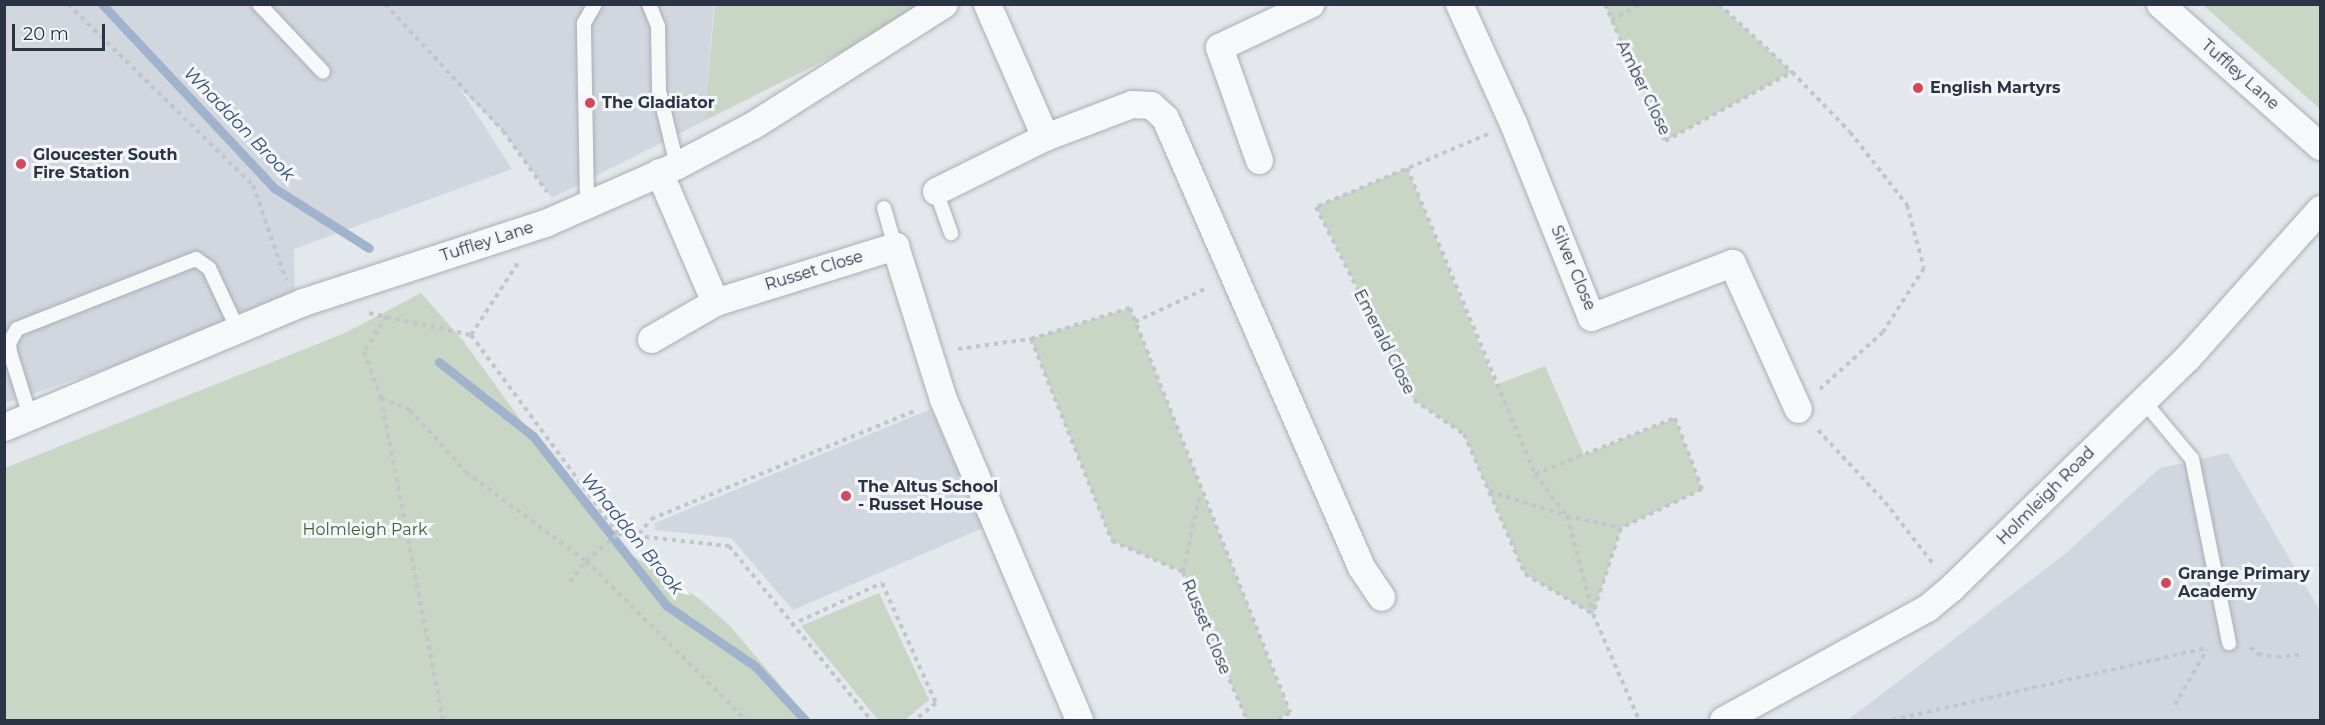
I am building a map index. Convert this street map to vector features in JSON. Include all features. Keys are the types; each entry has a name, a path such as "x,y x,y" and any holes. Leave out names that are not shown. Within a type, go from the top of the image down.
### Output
{"street":[{"name":"Tuffley Lane","path":"4,427 295,306 575,208 668,168 753,125 945,4"},
{"path":"987,4 1045,137"},
{"path":"1258,160 1219,47 1310,4"},
{"name":"Silver Close","path":"1458,4 1513,123 1592,317 1731,263 1798,409"},
{"name":"Tuffley Lane","path":"2160,4 2320,146"},
{"path":"936,191 1045,137 1132,104 1151,105 1165,118 1236,276 1360,567 1382,597"},
{"path":"668,168 714,302"},
{"name":"Holmleigh Road","path":"1723,720 1927,608 1951,588 2142,399 2187,358 2320,209"},
{"path":"895,246 943,399 1078,720"},
{"name":"Russet Close","path":"651,339 714,302 895,246"}],"lane":[{"path":"259,4 323,72"},
{"path":"575,208 584,23 595,4"},
{"path":"649,4 658,26 659,91 668,168"},
{"path":"936,191 951,233"},
{"path":"884,208 895,246"},
{"path":"30,416 10,352 9,343 17,329 196,259 209,267 238,330"},
{"path":"2142,399 2192,459 2229,643"}],"path":[{"path":"68,4 253,185 295,306"},
{"path":"385,4 575,208"},
{"name":"Amber Close","path":"1605,4 1665,141 1792,72"},
{"path":"1611,20 1642,4"},
{"path":"1719,4 1792,72 1850,132 1907,205 1924,267 1883,332 1798,409 1885,502 1951,588"},
{"name":"Emerald Close","path":"1513,123 1316,207 1414,400 1464,434 1525,574 1593,614"},
{"path":"1407,168 1535,474 1567,516 1593,614 1639,720"},
{"path":"471,335 520,260"},
{"path":"1136,322 1236,276"},
{"path":"927,353 1031,339 1130,308 1290,713 1275,720"},
{"path":"366,312 471,335 618,534"},
{"path":"387,316 364,352 381,398 443,720"},
{"name":"Russet Close","path":"1031,339 1112,541 1183,572 1247,720"},
{"path":"381,398 410,410 466,472 586,561 746,720"},
{"path":"639,534 651,519 943,399"},
{"path":"1488,490 1567,516 1621,528 1702,489 1676,418 1535,474"},
{"path":"1183,572 1201,492"},
{"path":"1593,614 1621,528"},
{"path":"570,582 586,561 618,534 639,534 729,546 791,625 871,720"},
{"path":"791,625 882,583 936,703 915,720"},
{"path":"1892,720 2242,640 2258,654 2277,657 2304,654"},
{"path":"2175,705 2208,648"}],"shaded area":[{"path":"4,5 714,5 704,121 552,198 503,131 459,87 512,169 294,249 295,306 5,403"},
{"name":"The Altus School - Russet House","path":"931,409 983,528 793,610 731,538 655,530 655,523"},
{"name":"Grange Primary Academy","path":"2228,453 2320,611 2320,720 1848,720 2065,554 2160,468"}],"green space":[{"path":"715,5 936,5 704,121"},
{"path":"1605,5 1719,5 1792,72 1665,141"},
{"path":"2203,5 2320,5 2320,109"},
{"path":"1407,168 1496,385 1545,366 1584,455 1675,418 1702,489 1621,528 1593,614 1525,574 1464,434 1414,400 1316,207"},
{"name":"Holmleigh Park","path":"421,293 464,342 608,540 701,600 730,626 810,720 5,720 5,468 345,333"},
{"path":"1130,308 1290,713 1275,720 1247,720 1183,572 1112,541 1031,339"},
{"path":"879,593 929,700 905,720 878,720 801,626"}],"waterway":[{"name":"Whaddon Brook","path":"102,4 274,188 369,248"},
{"name":"Whaddon Brook","path":"439,362 533,436 667,606 755,666 805,720"}],"place":[{"name":"English Martyrs","path":"1918,88"},
{"name":"The Gladiator","path":"590,103"},
{"name":"Gloucester South Fire Station","path":"21,164"},
{"name":"The Altus School - Russet House","path":"846,496"},
{"name":"Grange Primary Academy","path":"2166,583"}]}
